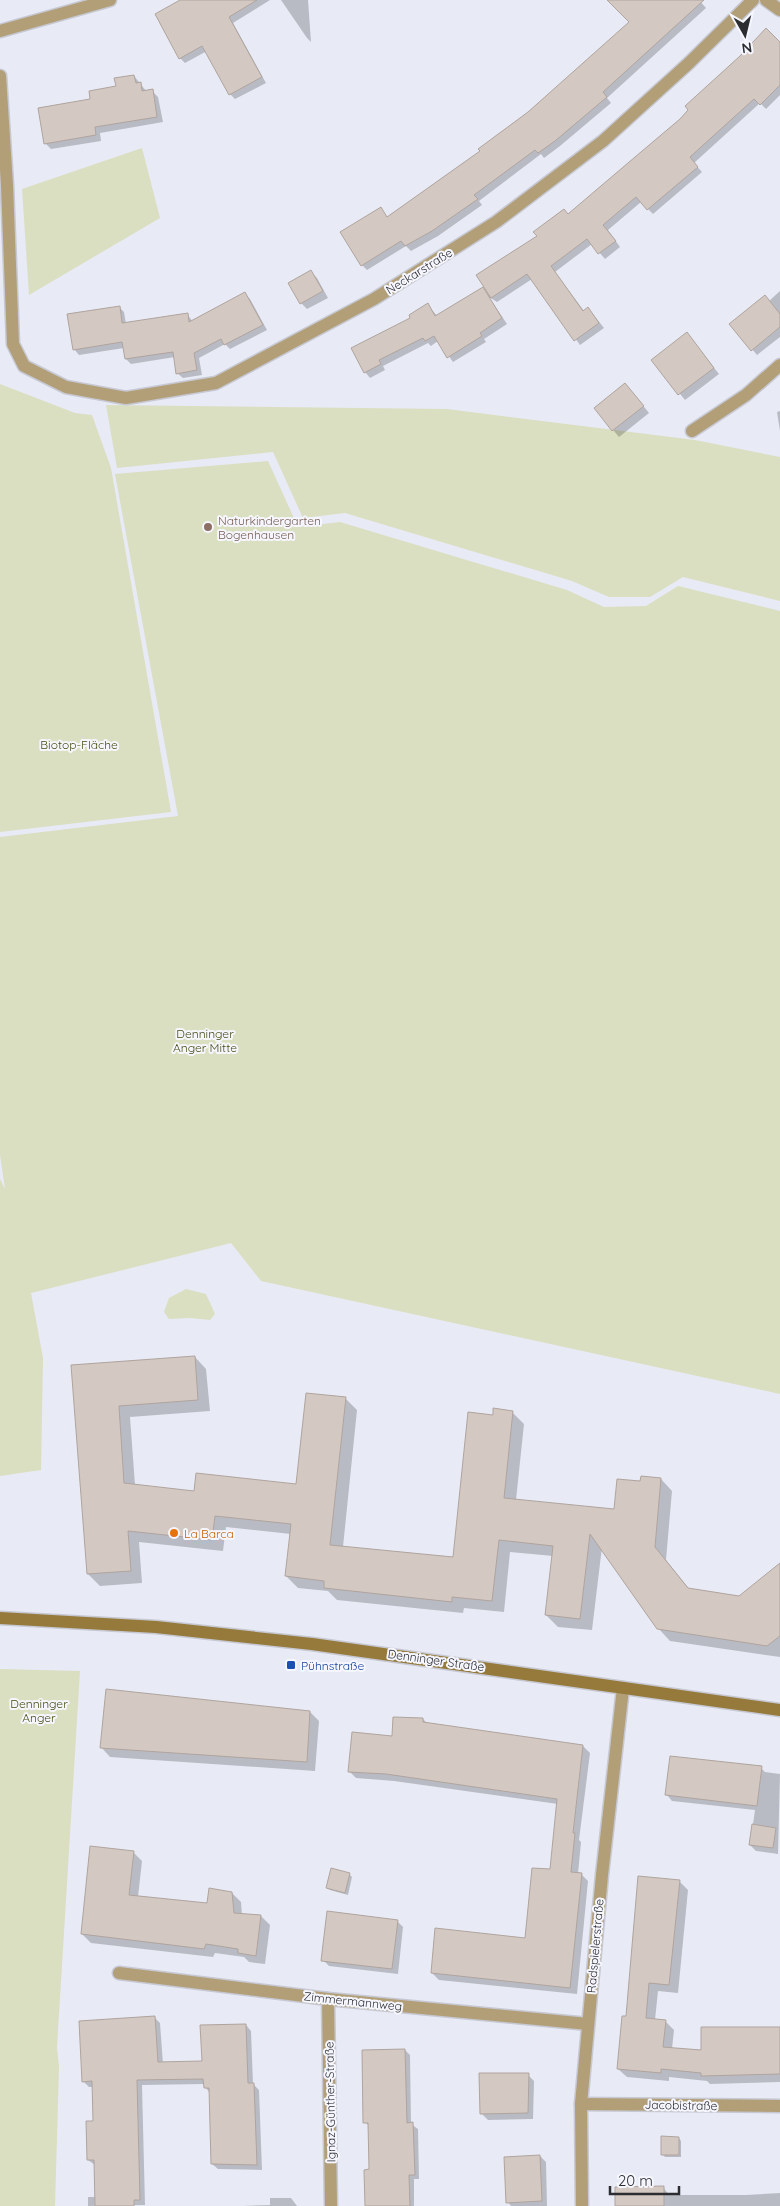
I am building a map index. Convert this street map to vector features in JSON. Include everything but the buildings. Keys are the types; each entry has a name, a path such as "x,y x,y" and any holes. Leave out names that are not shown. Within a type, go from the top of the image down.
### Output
{"street":[{"path":"0,31 110,0"},
{"name":"Neckarstraße","path":"0,76 7,182 13,344 24,366 66,387 126,398 216,383 374,299 496,222 602,141 689,63 753,0"},
{"path":"766,0 780,10"},
{"path":"692,432 746,395 780,365"},
{"name":"Denninger Straße","path":"0,1618 146,1626 232,1634 361,1650 780,1710"},
{"name":"Radspielerstraße","path":"582,2206 581,2104 602,1875 623,1688"},
{"name":"Zimmermannweg","path":"119,1973 328,1999 588,2024"},
{"name":"Ignaz-Günther-Straße","path":"328,1999 332,2206"},
{"name":"Jacobistraße","path":"581,2104 780,2106"}],"green space":[{"path":"142,148 160,218 29,295 22,189"},
{"name":"Biotop-Fläche","path":"0,384 75,413 92,415 111,468 171,812 0,832"},
{"path":"106,405 447,409 695,440 780,457 780,601 683,577 650,597 609,597 572,581 345,513 303,518 273,452 117,468"},
{"name":"Denninger Anger Mitte","path":"268,461 298,527 340,522 567,590 604,607 646,606 678,586 780,611 780,1394 261,1281 231,1243 31,1293 43,1358 41,1470 0,1476 0,1179 5,1189 0,1155 0,837 178,816 115,474"},
{"path":"186,1289 206,1294 215,1314 210,1320 190,1318 169,1319 164,1312 169,1298"},
{"name":"Denninger Anger","path":"0,1669 80,1671 57,2047 59,2067 55,2206 0,2206"}],"place":[{"name":"Naturkindergarten Bogenhausen","path":"208,527"},
{"name":"La Barca","path":"174,1533"},
{"name":"Pühnstraße","path":"291,1665"}]}
